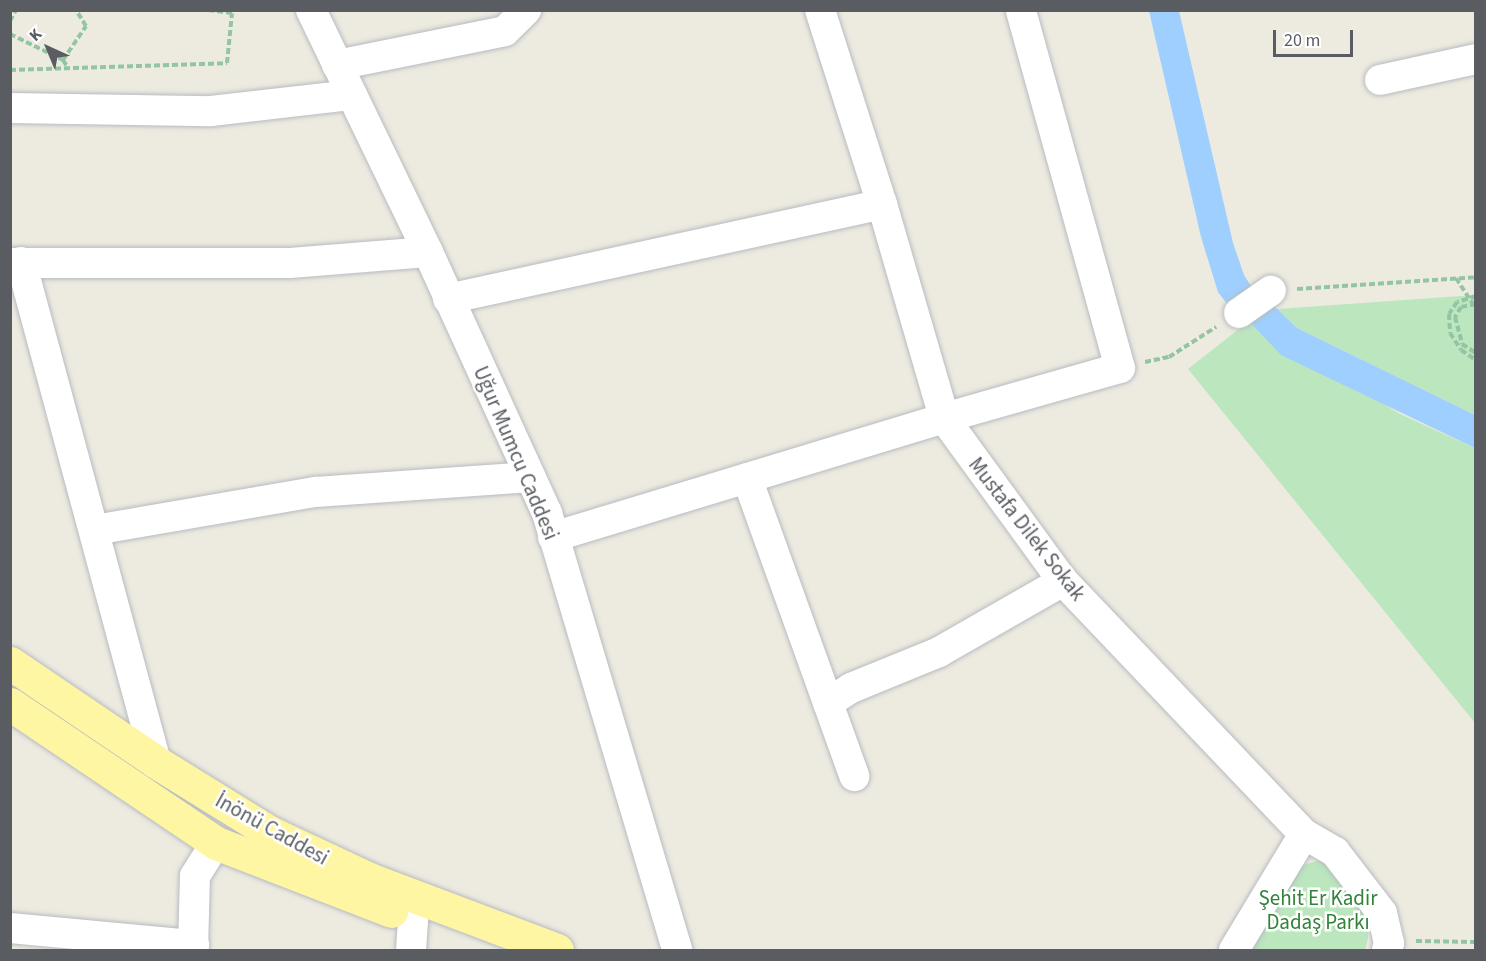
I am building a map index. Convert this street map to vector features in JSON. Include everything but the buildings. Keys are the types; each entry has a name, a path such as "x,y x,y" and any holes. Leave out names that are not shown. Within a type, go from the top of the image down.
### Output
{"main road":[{"name":"İnönü Caddesi","path":"10,663 156,762 272,833 369,879 557,951"},
{"name":"İnönü Caddesi","path":"10,704 216,843 412,935 495,951"}],"street":[{"name":"Uğur Mumcu Caddesi","path":"311,10 428,252 530,477 554,537 677,951"},
{"path":"337,65 505,31 526,10"},
{"name":"Mustafa Dilek Sokak","path":"820,10 882,204 944,418 1063,581 1304,834 1335,852 1382,913 1388,947"},
{"path":"554,537 944,418 1120,368 1021,10"},
{"path":"1380,80 1476,59"},
{"path":"10,108 211,111 352,95"},
{"path":"448,299 882,204"},
{"path":"156,762 95,530 16,262 290,263 428,252"},
{"path":"1239,313 1271,291"},
{"path":"95,530 316,492 530,477"},
{"path":"747,478 854,776"},
{"path":"828,703 851,688 939,652 1063,581"},
{"path":"1234,951 1304,834"},
{"path":"10,928 194,948 195,876 216,843"}],"path":[{"path":"10,21 16,10"},
{"path":"63,60 87,26 76,10"},
{"path":"10,70 227,63 232,13 208,10"},
{"path":"10,34 63,60 68,68"},
{"path":"1271,291 1476,277"},
{"path":"1456,278 1476,309"},
{"path":"1476,296 1456,302 1449,314 1450,333 1461,350 1476,360"},
{"path":"1473,304 1461,308 1455,317 1462,344 1476,353"},
{"path":"1120,368 1169,357 1239,313"},
{"path":"1388,947 1476,942"}],"green space":[{"path":"1475,295 1475,415 1297,328 1277,309"},
{"path":"1249,321 1400,414 1475,448 1475,723 1188,369"},
{"name":"Şehit Er Kadir Dadaş Parkı","path":"1324,859 1367,909 1368,938 1365,950 1248,950 1300,866"}],"water":[{"path":"1149,11 1179,11 1233,243 1244,275 1256,294 1232,310 1218,292 1201,237"},
{"path":"1274,306 1297,328 1475,415 1475,448 1281,355 1249,321"}]}
